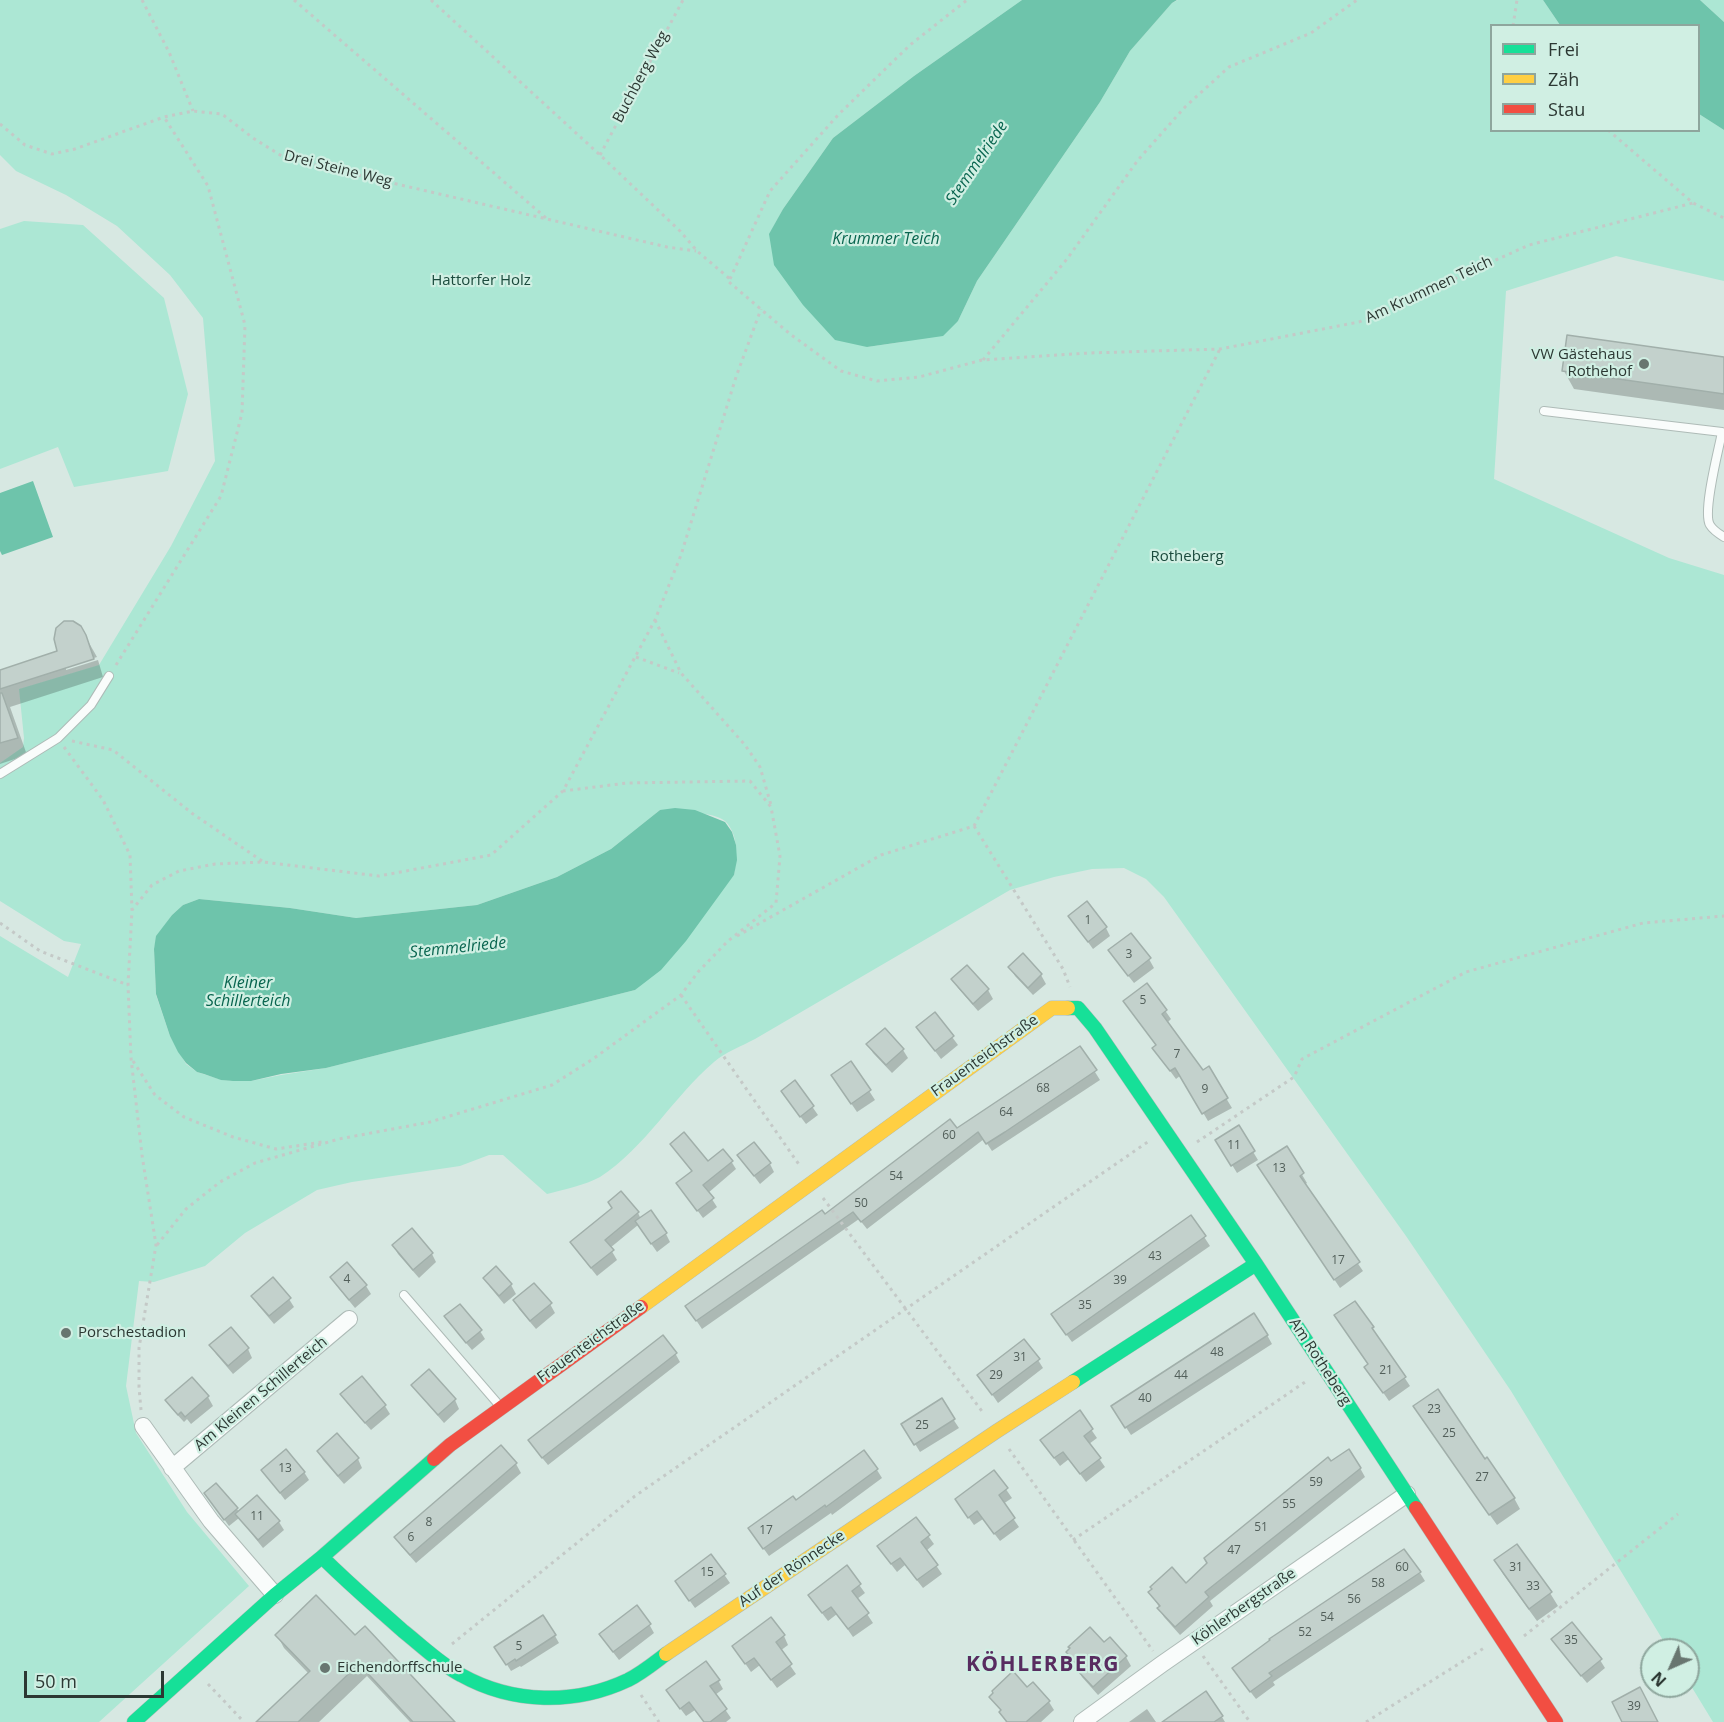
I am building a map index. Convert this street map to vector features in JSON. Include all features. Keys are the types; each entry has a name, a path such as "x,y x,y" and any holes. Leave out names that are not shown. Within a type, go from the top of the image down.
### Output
{"street":[{"name":"Frauenteichstraße","path":"134,1722 275,1594 322,1557 450,1445 1052,1008 1078,1008"},
{"name":"Am Rotheberg","path":"1078,1008 1095,1028 1256,1264 1556,1722"},
{"name":"Auf der Rönnecke","path":"322,1557 435,1658 462,1676 490,1689 513,1695 561,1699 608,1688 630,1679 997,1431 1256,1264"},
{"name":"Am Kleinen Schillerteich","path":"172,1468 349,1319"},
{"path":"143,1426 212,1521 275,1594"},
{"name":"Köhlerbergstraße","path":"1082,1722 1407,1494"}],"lane":[{"path":"1544,411 1722,432 1707,510 1709,524 1724,537"},
{"path":"0,774 58,738 91,705 109,676"},
{"path":"404,1295 502,1408"}],"path":[{"path":"142,0 169,52 193,111"},
{"path":"294,0 547,219"},
{"name":"Am Krummen Teich","path":"430,0 600,155 680,231 697,251 730,279 729,282 790,334 842,371 876,381 919,377 982,360 1089,353 1220,349 1359,322 1529,245 1693,203"},
{"name":"Buchberg Weg","path":"600,155 683,0"},
{"path":"730,279 770,191 839,114 910,45 967,0"},
{"path":"982,360 1067,259 1138,160 1185,107 1229,67 1311,33 1358,0"},
{"path":"1513,24 1517,0"},
{"name":"Drei Steine Weg","path":"0,124 25,145 52,154 75,149 164,117 193,111 222,114 253,138 285,158 667,248 697,251"},
{"path":"109,676 221,496 242,413 245,325 208,186 164,117"},
{"path":"1610,132 1693,203 1724,218"},
{"path":"132,910 152,885 179,871 215,864 263,862 379,876 491,855 563,791 655,620 681,555 736,377 761,309"},
{"path":"728,941 881,855 974,826 1220,349"},
{"path":"131,1058 155,1095 184,1117 233,1137 276,1149 430,1122 552,1085 593,1059 681,995 698,972 728,941 777,903 780,856 771,807 760,767 744,745 681,673 655,620"},
{"path":"636,657 681,673"},
{"path":"58,738 113,750 193,814 263,862"},
{"path":"58,738 103,800 130,855 132,910 128,985 131,1058 142,1155 156,1245 139,1348 139,1387 143,1426"},
{"path":"563,791 627,783 750,782 771,807"},
{"path":"974,826 1063,969 1078,1008"},
{"path":"1180,1153 1294,1077 1302,1059 1466,972 1643,923 1724,916"},
{"path":"0,923 39,951 128,985"},
{"path":"681,995 811,1182 997,1431 1162,1664"},
{"path":"435,1658 635,1496 1165,1130"},
{"path":"156,1245 186,1209 220,1182 255,1163 339,1139"},
{"path":"1073,1540 1324,1369"},
{"path":"1366,1722 1504,1643 1678,1514"},
{"path":"1194,1642 1250,1722"},
{"path":"194,1668 244,1722"},
{"path":"630,1679 659,1722"}],"green space":[{"path":"0,0 1022,0 914,76 833,138 783,209 770,233 867,347 902,342 958,321 977,281 1100,102 1130,51 1172,3 1178,0 1543,0 1559,24 1490,24 1490,132 1700,132 1700,115 1724,130 1724,281 1616,256 1506,291 1494,479 1669,558 1724,575 1724,1722 1713,1722 1698,1698 1700,1638 1662,1638 1511,1391 1406,1236 1164,897 1146,879 1124,868 1092,869 1010,890 755,1039 723,1055 699,1076 631,1151 594,1180 547,1194 503,1155 489,1155 460,1166 352,1182 317,1190 245,1233 205,1266 154,1282 139,1281 126,1386 136,1433 187,1512 249,1586 99,1722 0,1722 0,936 68,977 81,944 64,941 0,901 0,763 23,747 19,689 99,665 171,546 215,461 203,318 170,275 117,226 66,195 16,171 0,155","holes":["660,810 712,815 725,821 733,833 736,854 734,875 635,990 326,1068 251,1081 222,1080 197,1072 186,1064 170,1036 156,995 154,949 157,936 172,915 183,905 199,899 290,908 356,918 477,905 557,877 611,849"]},
{"path":"1700,0 1724,0 1724,22"},
{"path":"24,221 83,225 164,298 188,394 168,471 74,487 58,447 0,469 0,229"}],"water":[{"name":"Krummer Teich","path":"1022,0 1177,0 1130,51 1100,102 977,281 958,321 943,336 867,347 835,340 803,305 774,265 769,234 783,209 833,138 914,76"},
{"path":"1543,0 1700,0 1724,22 1724,130 1700,115 1700,24 1559,24"},
{"path":"33,481 53,537 2,555 0,551 0,493"},
{"name":"Kleiner Schillerteich","path":"675,808 695,810 725,822 732,832 736,845 737,860 734,875 686,941 661,970 635,990 326,1068 251,1081 221,1080 197,1072 186,1063 170,1036 156,994 154,949 156,936 183,905 199,899 290,908 356,918 477,905 557,877 611,849 660,810"}],"building":[{"name":"VW Gästehaus Rothehof","path":"1567,335 1724,357 1724,394 1562,371"},
{"path":"64,621 73,621 81,626 94,659 0,689 0,670 57,651 54,639 56,628"},
{"path":"0,693 2,693 18,738 0,743"},
{"path":"1087,901 1107,927 1088,942 1068,916"},
{"path":"1131,933 1151,958 1128,976 1108,950"},
{"path":"1023,953 1042,974 1028,988 1008,967"},
{"path":"967,965 989,989 973,1004 951,979"},
{"path":"1147,983 1167,1010 1162,1014 1203,1070 1209,1066 1228,1098 1202,1114 1175,1068 1170,1071 1152,1048 1156,1045 1123,1001"},
{"path":"935,1012 954,1036 935,1051 916,1027"},
{"path":"885,1028 904,1049 886,1065 866,1044"},
{"path":"1080,1046 1097,1070 1005,1132 986,1144 978,1132 861,1222 853,1212 696,1321 685,1306 822,1210 825,1214 950,1119 957,1128"},
{"path":"851,1061 871,1090 851,1104 831,1075"},
{"path":"795,1080 814,1106 800,1117 781,1091"},
{"path":"1239,1125 1255,1151 1231,1166 1215,1140"},
{"path":"684,1132 708,1161 723,1149 733,1161 703,1185 714,1198 697,1211 676,1183 692,1171 670,1144"},
{"path":"754,1142 771,1163 754,1176 737,1155"},
{"path":"1287,1146 1304,1173 1300,1176 1360,1262 1334,1280 1257,1165"},
{"path":"621,1191 639,1212 605,1240 614,1250 591,1268 570,1242 612,1208 608,1202"},
{"path":"651,1210 667,1233 651,1244 635,1221"},
{"path":"1191,1215 1206,1236 1066,1335 1051,1314"},
{"path":"412,1228 433,1253 413,1270 392,1245"},
{"path":"347,1262 367,1285 349,1300 330,1277"},
{"path":"496,1266 512,1284 499,1296 483,1278"},
{"path":"273,1277 291,1298 269,1316 251,1296"},
{"path":"534,1283 552,1303 530,1321 513,1300"},
{"path":"1355,1301 1406,1377 1383,1393 1364,1367 1368,1364 1334,1315"},
{"path":"460,1304 482,1330 466,1343 444,1316"},
{"path":"1254,1313 1268,1335 1125,1428 1111,1406"},
{"path":"231,1327 249,1348 228,1366 209,1345"},
{"path":"663,1335 677,1353 542,1458 528,1440"},
{"path":"1024,1339 1040,1359 992,1395 977,1375"},
{"path":"429,1369 456,1399 438,1415 411,1385"},
{"path":"362,1376 386,1405 365,1423 340,1394"},
{"path":"192,1377 209,1396 185,1417 181,1412 178,1415 165,1400"},
{"path":"1438,1389 1485,1459 1487,1457 1515,1498 1489,1515 1413,1406"},
{"path":"942,1398 955,1419 914,1445 901,1424"},
{"path":"1080,1410 1093,1429 1084,1436 1101,1458 1080,1474 1063,1452 1054,1458 1040,1440"},
{"path":"337,1433 359,1458 338,1476 317,1451"},
{"path":"501,1445 517,1463 410,1555 394,1537"},
{"path":"286,1449 305,1472 280,1493 261,1470"},
{"path":"1349,1449 1361,1468 1205,1592 1209,1597 1175,1627 1157,1608 1160,1606 1148,1592 1152,1589 1150,1587 1172,1567 1186,1583 1207,1563 1204,1558 1328,1457 1331,1461"},
{"path":"864,1450 878,1469 763,1549 748,1528 793,1496 796,1500"},
{"path":"994,1470 1008,1488 999,1495 1015,1518 994,1534 977,1511 968,1518 955,1499"},
{"path":"216,1483 238,1508 224,1520 204,1493"},
{"path":"257,1495 280,1521 258,1540 235,1514"},
{"path":"916,1517 930,1535 921,1542 938,1565 917,1580 900,1558 891,1564 877,1546"},
{"path":"1517,1544 1552,1592 1529,1609 1494,1560"},
{"path":"1404,1549 1421,1572 1269,1673 1272,1676 1250,1692 1232,1668 1269,1639"},
{"path":"711,1554 726,1574 689,1601 675,1581"},
{"path":"847,1565 861,1584 852,1591 869,1613 848,1629 831,1607 822,1613 808,1595"},
{"path":"316,1595 355,1635 365,1626 455,1722 413,1722 359,1664 298,1722 256,1722 310,1671 275,1635"},
{"path":"637,1605 651,1624 613,1652 599,1634"},
{"path":"543,1615 556,1635 506,1665 494,1647"},
{"path":"771,1617 785,1635 776,1642 792,1664 771,1680 754,1658 745,1664 732,1646"},
{"path":"1572,1622 1602,1659 1581,1676 1551,1639"},
{"path":"1090,1627 1104,1642 1110,1637 1127,1656 1093,1687 1075,1668 1078,1666 1066,1652 1070,1648 1068,1647"},
{"path":"706,1661 720,1680 710,1686 727,1709 710,1722 704,1722 689,1702 680,1709 666,1690"},
{"path":"1013,1671 1027,1687 1033,1682 1050,1701 1026,1722 1007,1722 999,1712 1001,1710 989,1697 992,1691"},
{"path":"1640,1687 1640,1698 1646,1698 1658,1722 1622,1722 1612,1702"},
{"path":"1206,1691 1223,1716 1214,1722 1162,1722"}],"traffic: fast":[{"path":"1068,1008 1078,1008 1095,1028 1256,1264 1416,1508"},
{"path":"1073,1382 1256,1264"},
{"path":"134,1722 275,1595 434,1459"},
{"path":"322,1557 372,1604 438,1660 453,1671 481,1685 502,1692 544,1698 587,1694 628,1680 666,1654"}],"traffic: slow":[{"path":"641,1307 1052,1008 1068,1008"},
{"path":"666,1654 1073,1382"}],"traffic: jam":[{"path":"434,1459 450,1445 641,1307"},
{"path":"1416,1508 1556,1722"}],"place":[{"name":"VW Gästehaus Rothehof","path":"1644,364"},
{"name":"Porschestadion","path":"66,1333"},
{"name":"Eichendorffschule","path":"325,1668"}],"district":[{"name":"KÖHLERBERG","path":"1043,1665"}],"water label":[{"name":"Stemmelriede","path":"977,163"},
{"name":"Stemmelriede","path":"458,948"}],"park label":[{"name":"Hattorfer Holz","path":"481,281"},
{"name":"Rotheberg","path":"1187,557"}]}
